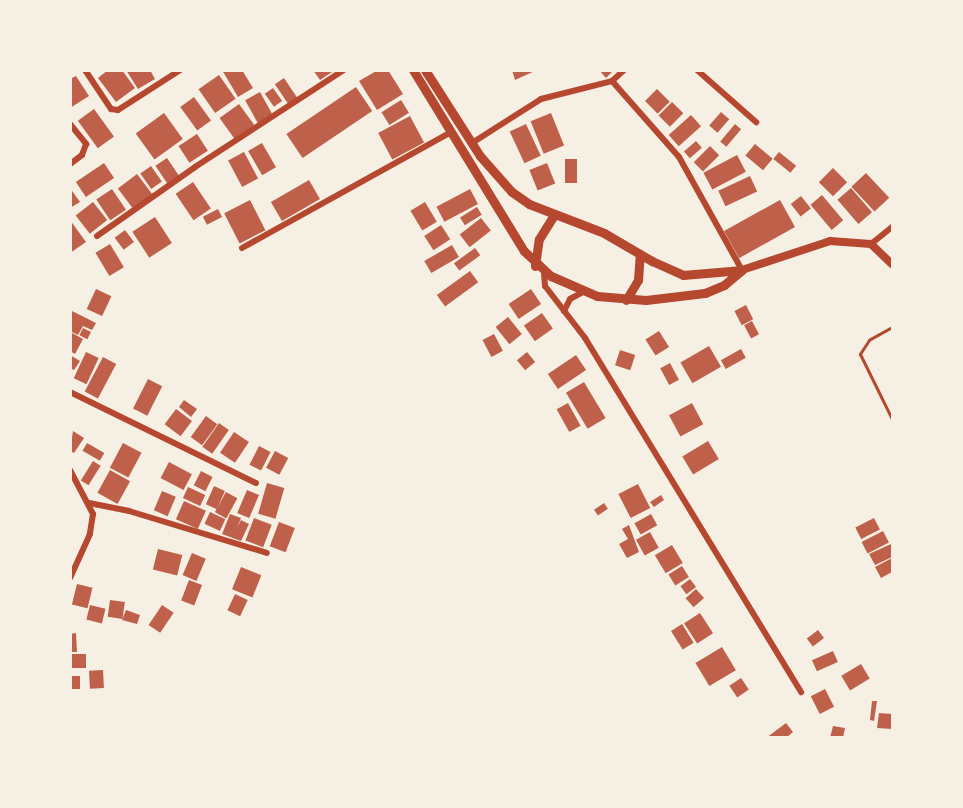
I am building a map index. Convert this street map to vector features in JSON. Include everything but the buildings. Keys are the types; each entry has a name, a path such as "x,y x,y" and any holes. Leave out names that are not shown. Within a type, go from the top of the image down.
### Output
{"main road":[{"path":"413,70 535,266 583,292 626,300 705,293 742,270 830,241 871,244 892,264"},
{"path":"425,70 472,143 512,192 554,215 604,233 640,254 683,274 742,270"},
{"path":"535,266 539,239 554,215"},
{"path":"626,300 638,280 640,254"}],"street":[{"path":"85,70 111,109 118,110 180,70"},
{"path":"97,236 344,70"},
{"path":"472,143 542,99 612,81 624,70"},
{"path":"697,70 756,122"},
{"path":"612,81 679,157 742,270"},
{"path":"70,124 86,144 82,155 70,164"},
{"path":"242,248 451,132"},
{"path":"871,244 892,228"},
{"path":"544,272 545,286 585,338 801,692"},
{"path":"564,311 570,299 583,292"},
{"path":"70,392 256,483"},
{"path":"70,470 89,503 92,526 70,578"},
{"path":"89,503 129,511 267,553"}],"lane":[{"path":"892,327 869,340 860,354 892,419"}]}
